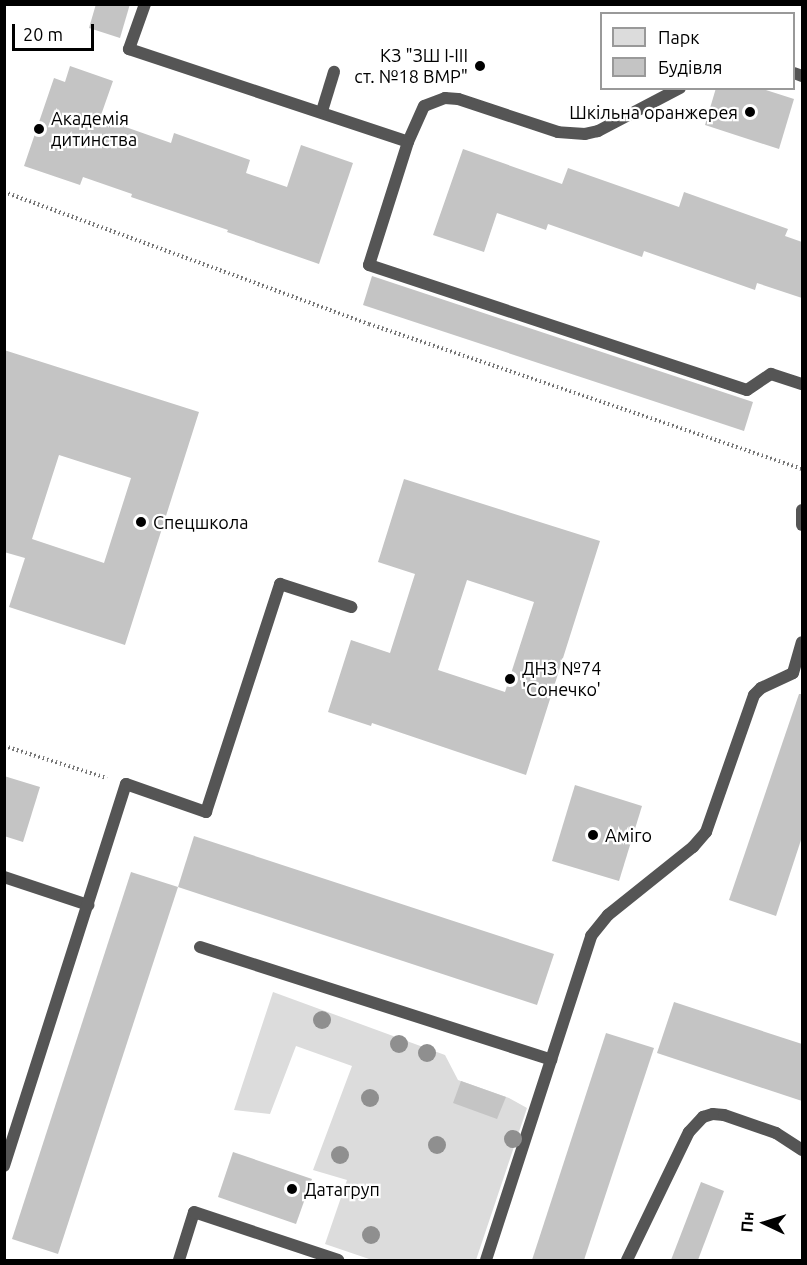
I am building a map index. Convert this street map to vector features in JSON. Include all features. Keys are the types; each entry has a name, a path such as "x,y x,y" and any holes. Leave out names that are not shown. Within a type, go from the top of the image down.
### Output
{"lane":[{"path":"145,4 129,49 322,111 408,142"},
{"path":"322,111 334,72"},
{"path":"676,90 598,131 585,134 558,132 458,99 445,98 424,106 408,142 369,265 747,390 771,374 802,384"},
{"path":"802,510 802,525"},
{"path":"5,1161 126,784 206,812 280,584 351,607"},
{"path":"486,1260 591,936 608,915 701,838 711,823 754,695 761,688 798,675 802,642"},
{"path":"4,878 88,905"},
{"path":"200,947 551,1060"},
{"path":"627,1260 689,1132 703,1117 713,1114 724,1115 776,1133 802,1150"},
{"path":"179,1260 194,1212 338,1260"}],"path":[{"path":"4,192 369,324 802,469"},
{"path":"4,746 126,784"}],"green space":[{"path":"273,992 445,1055 458,1080 509,1098 527,1108 476,1260 372,1260 325,1244 347,1180 313,1170 352,1066 296,1046 270,1114 234,1110"}],"building":[{"path":"96,4 130,4 120,38 89,28"},
{"path":"70,66 113,81 100,118 171,143 174,133 250,160 246,173 287,187 301,145 353,163 319,264 131,197 132,194 83,177 80,185 24,166 54,78 65,82"},
{"name":"Шкільна оранжерея","path":"715,90 766,90 794,99 779,149 705,125"},
{"path":"463,149 562,184 568,168 679,207 684,192 788,229 785,236 802,242 802,298 757,283 755,290 644,251 642,257 548,224 546,230 497,213 484,252 433,235"},
{"path":"372,276 753,402 744,431 363,305"},
{"path":"4,350 199,412 125,645 9,607 25,558 4,552","holes":["59,455 131,478 104,563 32,539"]},
{"path":"404,479 600,541 526,775 372,723 371,726 328,712 351,640 390,653 415,574 378,562","holes":["467,580 534,602 505,692 438,670"]},
{"path":"799,694 802,694 802,837 776,916 729,900"},
{"path":"4,776 40,787 23,842 4,836"},
{"path":"575,785 642,806 619,881 552,861"},
{"path":"194,836 554,954 537,1005 178,887"},
{"path":"131,872 178,887 58,1254 12,1239"},
{"path":"674,1002 802,1044 802,1101 657,1053"},
{"path":"606,1033 654,1048 584,1260 532,1260"},
{"path":"461,1081 506,1097 497,1119 453,1103"},
{"path":"233,1152 312,1179 296,1224 218,1197"},
{"path":"701,1182 724,1191 698,1260 671,1260"}],"place":[{"name":"КЗ \"ЗШ І-ІІІ ст. №18 ВМР\"","path":"480,66"},
{"name":"Шкільна оранжерея","path":"750,112"},
{"name":"Академія дитинства","path":"39,129"},
{"name":"Спецшкола","path":"141,522"},
{"name":"ДНЗ №74 'Сонечко'","path":"510,679"},
{"name":"Аміго","path":"593,835"},
{"name":"Датагруп","path":"292,1189"}]}
